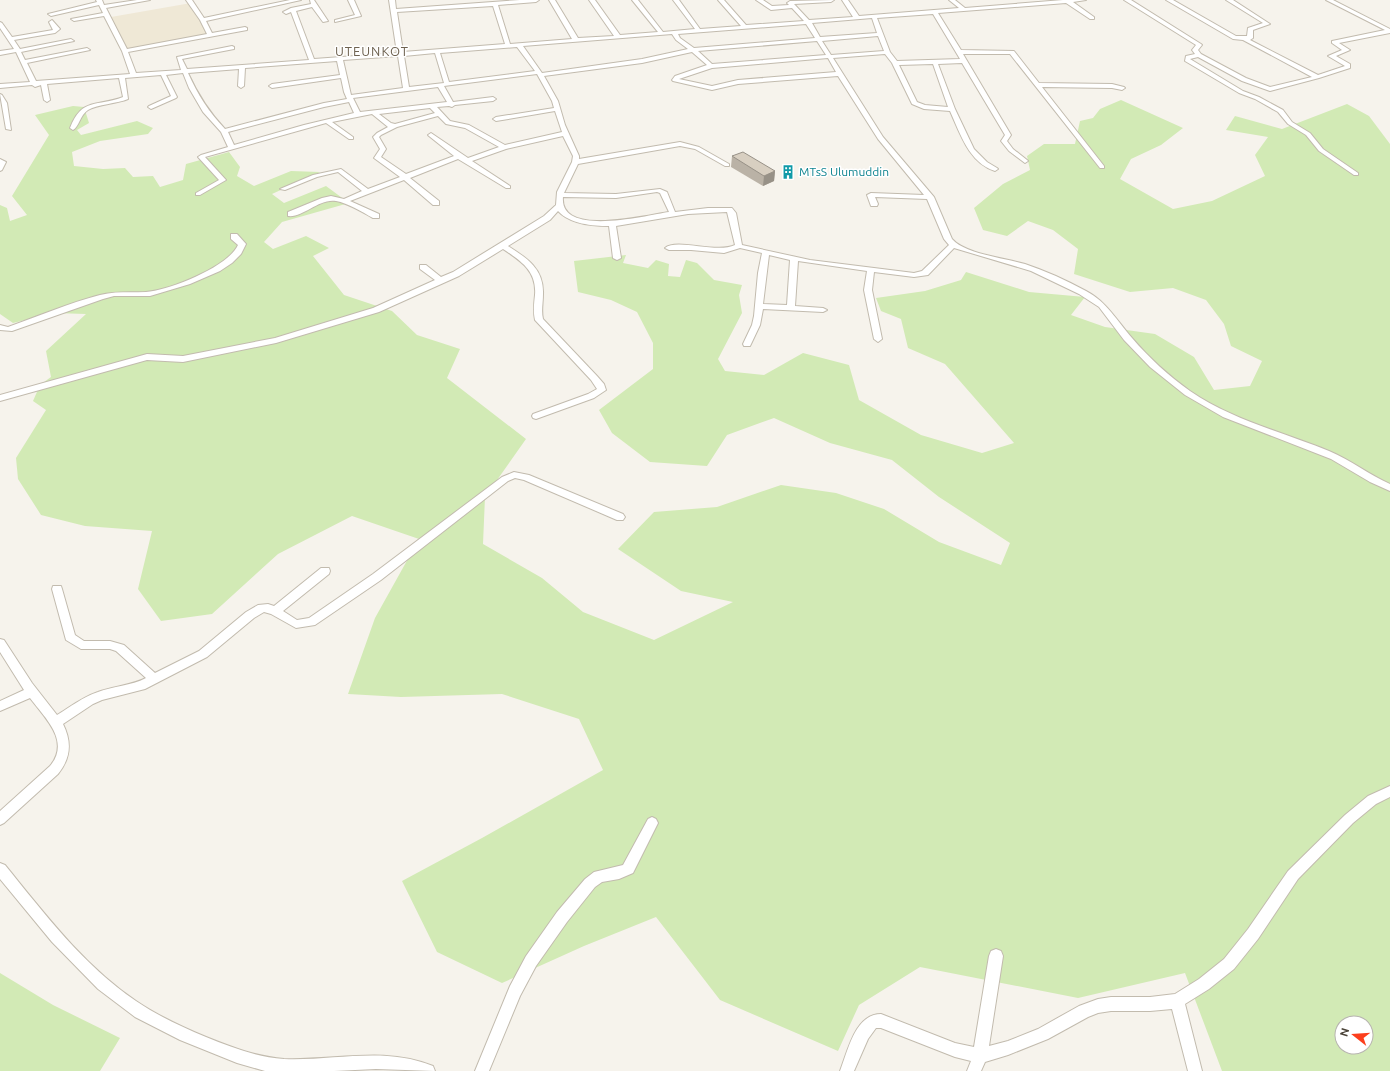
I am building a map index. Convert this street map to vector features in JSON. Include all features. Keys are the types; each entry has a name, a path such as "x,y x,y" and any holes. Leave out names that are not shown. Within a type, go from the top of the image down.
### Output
{"street":[{"path":"51,14 101,3 147,0"},
{"path":"189,0 211,36"},
{"path":"202,20 298,0"},
{"path":"286,12 319,0"},
{"path":"337,21 358,16 351,0"},
{"path":"392,0 406,89"},
{"path":"393,11 536,0"},
{"path":"552,0 576,40"},
{"path":"592,0 618,37"},
{"path":"635,0 662,34"},
{"path":"676,0 699,31"},
{"path":"721,0 744,27"},
{"path":"759,0 771,8 790,3 831,0"},
{"path":"846,0 858,18"},
{"path":"952,0 963,9"},
{"path":"0,86 44,84 312,61 1083,0"},
{"path":"1127,0 1199,45 1195,50 1199,55 1264,88 1270,89"},
{"path":"1169,0 1235,38 1245,39 1317,78"},
{"path":"1228,0 1267,23 1250,29 1251,37 1245,39"},
{"path":"1329,0 1390,31"},
{"path":"1067,1 1092,18"},
{"path":"311,2 326,21"},
{"path":"101,3 125,51 134,76"},
{"path":"790,3 808,22 880,138 930,197 952,245 1036,271 1076,288 1093,299 1149,361 1171,381 1193,397 1218,411 1256,428 1343,461 1378,483 1390,488"},
{"path":"495,4 508,46"},
{"path":"293,9 312,61"},
{"path":"64,10 67,17"},
{"path":"935,12 1008,135 1004,141 1011,150 1025,160"},
{"path":"74,19 106,14"},
{"path":"874,16 887,52 914,103 918,106 952,109"},
{"path":"11,39 55,31 57,29 52,22"},
{"path":"0,24 11,39 35,84"},
{"path":"125,51 244,29"},
{"path":"1253,97 1270,89 1317,78 1349,66 1331,56 1347,50 1334,42 1390,31"},
{"path":"674,32 678,39 711,66"},
{"path":"224,131 350,99 406,89 635,62 693,50 881,34"},
{"path":"0,53 71,41"},
{"path":"0,398 147,357 183,360 276,340 376,310 456,274 547,218 559,206 560,195 576,162 576,156 566,133 555,100 540,73 519,45"},
{"path":"232,48 180,57 179,59 192,88 206,112 224,131 232,147"},
{"path":"23,62 87,50"},
{"path":"437,51 447,84"},
{"path":"839,74 738,82 712,88 675,80 677,77 711,66 887,52"},
{"path":"959,52 1012,52 1102,167"},
{"path":"1199,55 1188,57 1187,60 1241,92 1281,111 1290,123 1308,134 1321,150 1356,174"},
{"path":"340,59 342,76 350,99 358,114"},
{"path":"894,63 965,61"},
{"path":"935,62 952,109 971,150 985,163 996,169"},
{"path":"241,86 242,67"},
{"path":"1206,71 1223,68"},
{"path":"151,107 174,97 163,74"},
{"path":"272,86 342,76"},
{"path":"73,128 76,118 82,110 126,98 122,77"},
{"path":"44,84 47,100"},
{"path":"440,84 452,104"},
{"path":"0,92 21,85"},
{"path":"1037,85 1112,86 1122,88"},
{"path":"0,96 4,102 9,129"},
{"path":"198,194 223,180 201,157 232,147 358,114 493,99"},
{"path":"432,106 448,123 467,126 504,147"},
{"path":"496,119 558,109"},
{"path":"373,112 389,125 395,126"},
{"path":"436,203 405,177 377,158 382,149 376,137 395,126 438,114"},
{"path":"327,121 351,138"},
{"path":"467,161 504,147 566,133"},
{"path":"430,135 459,156 508,187"},
{"path":"576,162 680,144 697,148 726,165"},
{"path":"344,201 459,156"},
{"path":"0,161 3,162 0,169"},
{"path":"283,189 315,176 339,170 367,192"},
{"path":"560,195 616,196 658,190 663,192 673,214"},
{"path":"874,204 871,195 930,197"},
{"path":"291,214 333,197 376,216"},
{"path":"559,206 566,215 574,219 612,224 673,214 727,210 731,211 739,246"},
{"path":"612,224 617,258"},
{"path":"0,326 4,329 9,329 101,297 115,294 139,295 181,286 208,274 236,257 241,250 242,244 235,239 234,236"},
{"path":"669,248 724,251 731,250 739,246 794,259 871,270 921,274 925,273 952,245"},
{"path":"503,246 527,262 537,274 540,284 537,310 542,324 601,386 602,390 591,396 536,416"},
{"path":"747,344 756,325 766,252"},
{"path":"791,308 794,259"},
{"path":"423,267 440,280"},
{"path":"871,270 868,290 878,339"},
{"path":"758,306 823,310"},
{"path":"55,723 100,696 141,686 203,654 250,614 262,608 268,608 275,611 296,624 311,622 377,577 505,480 514,475 526,476 620,517"},
{"path":"275,611 325,572"},
{"path":"57,589 70,637 81,645 110,645 120,648 155,680"},
{"path":"0,643 32,692 55,723 63,738 64,754 61,762 0,818"},
{"path":"0,706 32,692"},
{"path":"848,1071 865,1030 875,1021 881,1021 955,1050 980,1056 1008,1048 1042,1034 1084,1011 1098,1006 1111,1004 1150,1004 1177,1001 1204,984 1229,964 1253,934 1293,875 1349,819 1372,800 1390,791"},
{"path":"482,1071 515,991 531,961 562,917 590,883 602,874 619,874 628,869 652,823"},
{"path":"0,870 46,925 81,962 120,998 167,1028 236,1056 260,1064 287,1066 369,1061 416,1066 428,1071"},
{"path":"974,1071 980,1056 996,956"},
{"path":"1177,1001 1195,1071"}],"shaded area":[{"path":"191,3 210,35 127,51 111,17"}],"green space":[{"path":"1121,100 1183,128 1161,145 1131,159 1120,179 1173,209 1212,201 1265,176 1255,155 1268,137 1226,130 1235,116 1282,129 1347,104 1369,116 1390,144 1390,1071 1222,1071 1185,973 1078,998 920,967 859,1005 838,1051 720,1000 656,917 584,946 502,983 437,952 402,881 603,770 579,719 502,694 401,697 348,694 375,618 419,539 352,516 278,554 212,614 161,621 138,589 152,531 85,526 41,515 18,479 16,458 46,410 33,401 40,385 51,377 46,351 86,314 54,313 13,323 0,314 0,205 7,208 10,221 27,215 12,196 49,135 35,115 73,106 84,107 89,123 77,130 81,135 137,121 153,128 148,134 100,141 72,152 74,166 103,169 125,168 133,177 153,176 160,187 183,180 186,164 229,152 240,167 237,176 254,186 291,171 320,172 272,194 284,203 326,186 349,203 282,222 264,242 273,249 306,236 329,248 313,256 344,295 392,311 417,335 460,349 447,378 526,439 485,497 483,544 542,578 583,612 654,640 733,602 681,591 618,549 654,512 717,507 781,485 836,493 884,509 939,542 1001,565 1010,543 939,497 892,460 830,443 774,418 727,435 707,466 650,462 612,433 599,410 653,369 653,343 637,312 611,300 578,292 574,261 626,255 623,263 648,268 656,260 669,264 668,276 680,277 686,260 697,263 714,280 742,285 739,295 742,313 718,359 725,371 764,375 803,353 849,365 859,400 921,435 982,453 1014,443 945,364 908,348 901,319 881,311 876,298 925,291 961,280 966,272 1029,292 1085,297 1071,315 1105,327 1155,334 1194,357 1214,390 1250,386 1262,361 1231,346 1224,324 1206,300 1173,288 1130,292 1074,274 1078,249 1053,230 1028,221 1007,236 983,230 974,208 1003,184 1030,170 1027,156 1044,144 1075,144 1080,121 1093,118 1100,109"},
{"path":"0,973 53,1005 120,1038 100,1071 0,1071"}],"building":[{"path":"743,152 775,171 764,176 732,156"}],"place":[{"name":"MTsS Ulumuddin","path":"788,172"}],"district":[{"name":"UTEUNKOT","path":"372,51"}]}
